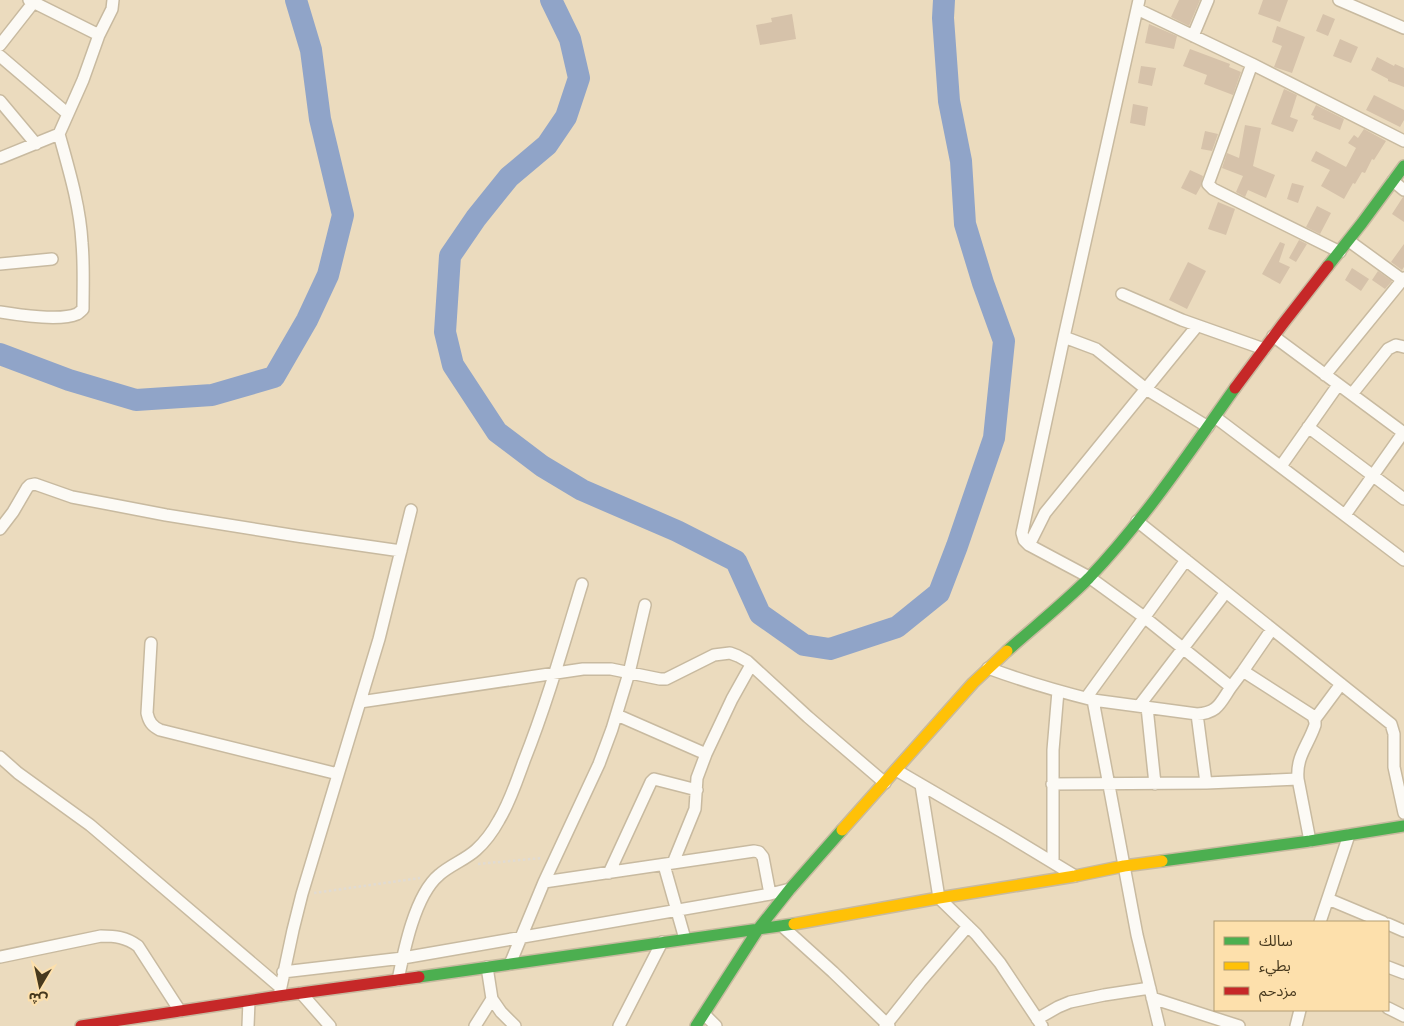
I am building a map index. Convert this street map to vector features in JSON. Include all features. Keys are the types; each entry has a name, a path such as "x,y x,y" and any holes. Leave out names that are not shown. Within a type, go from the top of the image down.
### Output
{"street":[{"path":"0,312 29,316 54,316 78,314 83,309 81,235 73,184 59,134 83,80 99,35 112,9 113,0"},
{"path":"1193,36 1208,0"},
{"path":"1339,0 1404,28"},
{"path":"0,45 31,1 99,35"},
{"path":"1231,687 1144,617 1090,577 1029,545 1024,540 1022,529 1138,4 1193,36 1404,141"},
{"path":"0,56 68,114"},
{"path":"1252,64 1217,155 1208,184 1213,190 1340,252"},
{"path":"0,101 36,144"},
{"path":"0,158 59,134"},
{"path":"696,1026 759,928 790,889 988,668 1090,577 1137,521 1208,427 1273,336 1349,241 1404,166"},
{"path":"1393,181 1404,190"},
{"path":"1325,375 1403,280 1349,241"},
{"path":"0,264 52,259"},
{"path":"1122,294 1197,326 1264,349"},
{"path":"1029,545 1045,513 1197,326"},
{"path":"1273,336 1404,433 1345,515"},
{"path":"1064,337 1096,349 1146,389 1208,427"},
{"path":"1352,394 1388,349 1396,345 1404,347"},
{"path":"1281,466 1338,385"},
{"path":"1215,417 1404,560"},
{"path":"1308,427 1404,499"},
{"path":"0,529 13,512 27,488 35,484 72,497 166,515 402,551"},
{"path":"279,991 302,894 381,631 411,510"},
{"path":"1137,521 1391,724 1394,734 1394,768 1404,813"},
{"path":"1159,1026 1137,934 1109,784 1089,699 1144,617 1186,560"},
{"path":"398,980 413,922 429,886 439,875 476,851 488,838 501,818 537,729 556,673 582,584"},
{"path":"1155,784 1143,707 1183,648 1226,592"},
{"path":"510,964 544,882 599,764 617,715 645,605"},
{"path":"988,668 1018,679 1089,699 1197,714 1211,712 1216,708 1272,629"},
{"path":"151,643 147,713 152,726 160,730 338,774"},
{"path":"360,702 568,670 611,669 648,678 666,679 714,655 730,653 751,665 885,783"},
{"path":"685,939 676,910 668,864 695,809 697,778 706,754 732,699 751,665"},
{"path":"1243,671 1315,719"},
{"path":"1310,841 1298,779 1298,764 1313,732 1315,719 1341,684"},
{"path":"1053,862 1052,784 1054,724 1058,691"},
{"path":"1197,714 1206,784"},
{"path":"617,715 706,754"},
{"path":"0,757 18,773 90,825 279,991"},
{"path":"896,770 1075,876"},
{"path":"609,873 654,779 697,790"},
{"path":"1052,784 1206,784 1298,779"},
{"path":"921,785 939,898 968,926 1000,963 1039,1023 1058,1007 1070,1002 1104,995 1151,993 1239,1026"},
{"path":"81,1026 249,1001 279,991 300,993 782,926 1124,866 1310,841 1404,826"},
{"path":"1320,921 1349,835"},
{"path":"544,882 754,851 760,852 763,857 770,894"},
{"path":"283,972 403,958 790,889"},
{"path":"1328,899 1381,921"},
{"path":"1389,924 1404,931"},
{"path":"782,926 833,972 887,1025 920,982 968,926"},
{"path":"0,958 101,936 117,936 130,940 138,946 180,1011"},
{"path":"619,1026 662,942"},
{"path":"487,967 492,999 501,1012 515,1026"},
{"path":"1389,967 1404,973"},
{"path":"300,993 330,1026"},
{"path":"475,1026 492,999"},
{"path":"248,1026 249,1001"},
{"path":"1389,1008 1404,1016"},
{"path":"1296,1026 1300,1011"},
{"path":"704,1014 716,1026"}],"path":[{"path":"453,866 556,857"},
{"path":"302,894 420,878"}],"building":[{"path":"1179,0 1200,0 1189,26 1171,17"},
{"path":"1263,0 1288,0 1280,22 1258,14"},
{"path":"792,14 796,39 760,45 756,25 772,22 771,18"},
{"path":"1323,14 1335,19 1328,36 1316,31"},
{"path":"1149,24 1177,36 1174,49 1145,43"},
{"path":"1277,26 1305,37 1292,73 1274,67 1282,46 1272,42"},
{"path":"1340,39 1358,47 1351,63 1333,56"},
{"path":"1190,49 1230,64 1229,67 1241,72 1233,95 1204,84 1207,75 1183,66"},
{"path":"1377,57 1394,66 1395,64 1404,68 1404,87 1388,81 1388,79 1371,70"},
{"path":"1141,66 1156,68 1152,86 1138,83"},
{"path":"1284,89 1297,95 1290,117 1298,120 1293,132 1271,124"},
{"path":"1374,95 1404,110 1404,120 1400,127 1366,110"},
{"path":"1133,104 1148,107 1145,126 1130,123"},
{"path":"1316,105 1344,119 1340,130 1313,119 1314,116 1311,115"},
{"path":"1245,125 1261,128 1253,166 1275,175 1266,198 1248,190 1245,197 1236,192 1243,176 1222,168 1227,153 1239,158"},
{"path":"1364,129 1386,141 1374,160 1372,159 1365,173 1362,172 1355,184 1353,183 1344,199 1321,186 1330,170 1311,161 1316,151 1346,167 1356,148 1348,143 1354,135 1358,138"},
{"path":"1205,131 1218,134 1212,151 1201,149"},
{"path":"1190,170 1203,176 1201,186 1196,195 1181,188"},
{"path":"1292,183 1304,186 1298,203 1287,199"},
{"path":"1404,197 1404,222 1392,214"},
{"path":"1218,202 1235,209 1226,235 1208,229"},
{"path":"1317,206 1331,213 1320,234 1306,227"},
{"path":"1299,240 1307,244 1296,262 1289,258"},
{"path":"1280,242 1285,244 1279,262 1290,267 1280,284 1262,274"},
{"path":"1404,244 1404,267 1402,270 1391,262"},
{"path":"1188,262 1206,271 1187,309 1169,300"},
{"path":"1352,268 1369,279 1361,291 1345,280"},
{"path":"1378,271 1392,281 1385,289 1372,280"}],"waterway":[{"path":"0,354 69,380 136,400 212,395 274,377 307,320 328,275 343,215 320,119 311,50 296,0"},
{"path":"551,0 570,39 579,78 566,117 547,145 509,177 476,218 450,256 445,332 453,365 497,432 542,466 582,490 677,531 736,561 760,614 804,645 830,649 897,627 939,593 994,438 1004,341 983,283 965,224 961,161 949,101 943,18 944,0"}],"traffic: fast":[{"path":"1328,266 1404,166"},
{"path":"1007,651 1079,588 1129,533 1235,388"},
{"path":"1162,861 1404,826"},
{"path":"696,1026 759,928 790,889 842,830"},
{"path":"419,977 794,924"}],"traffic: slow":[{"path":"842,830 973,683 1007,651"},
{"path":"794,924 1162,861"}],"traffic: jam":[{"path":"1235,388 1328,266"},
{"path":"81,1026 419,977"}]}
